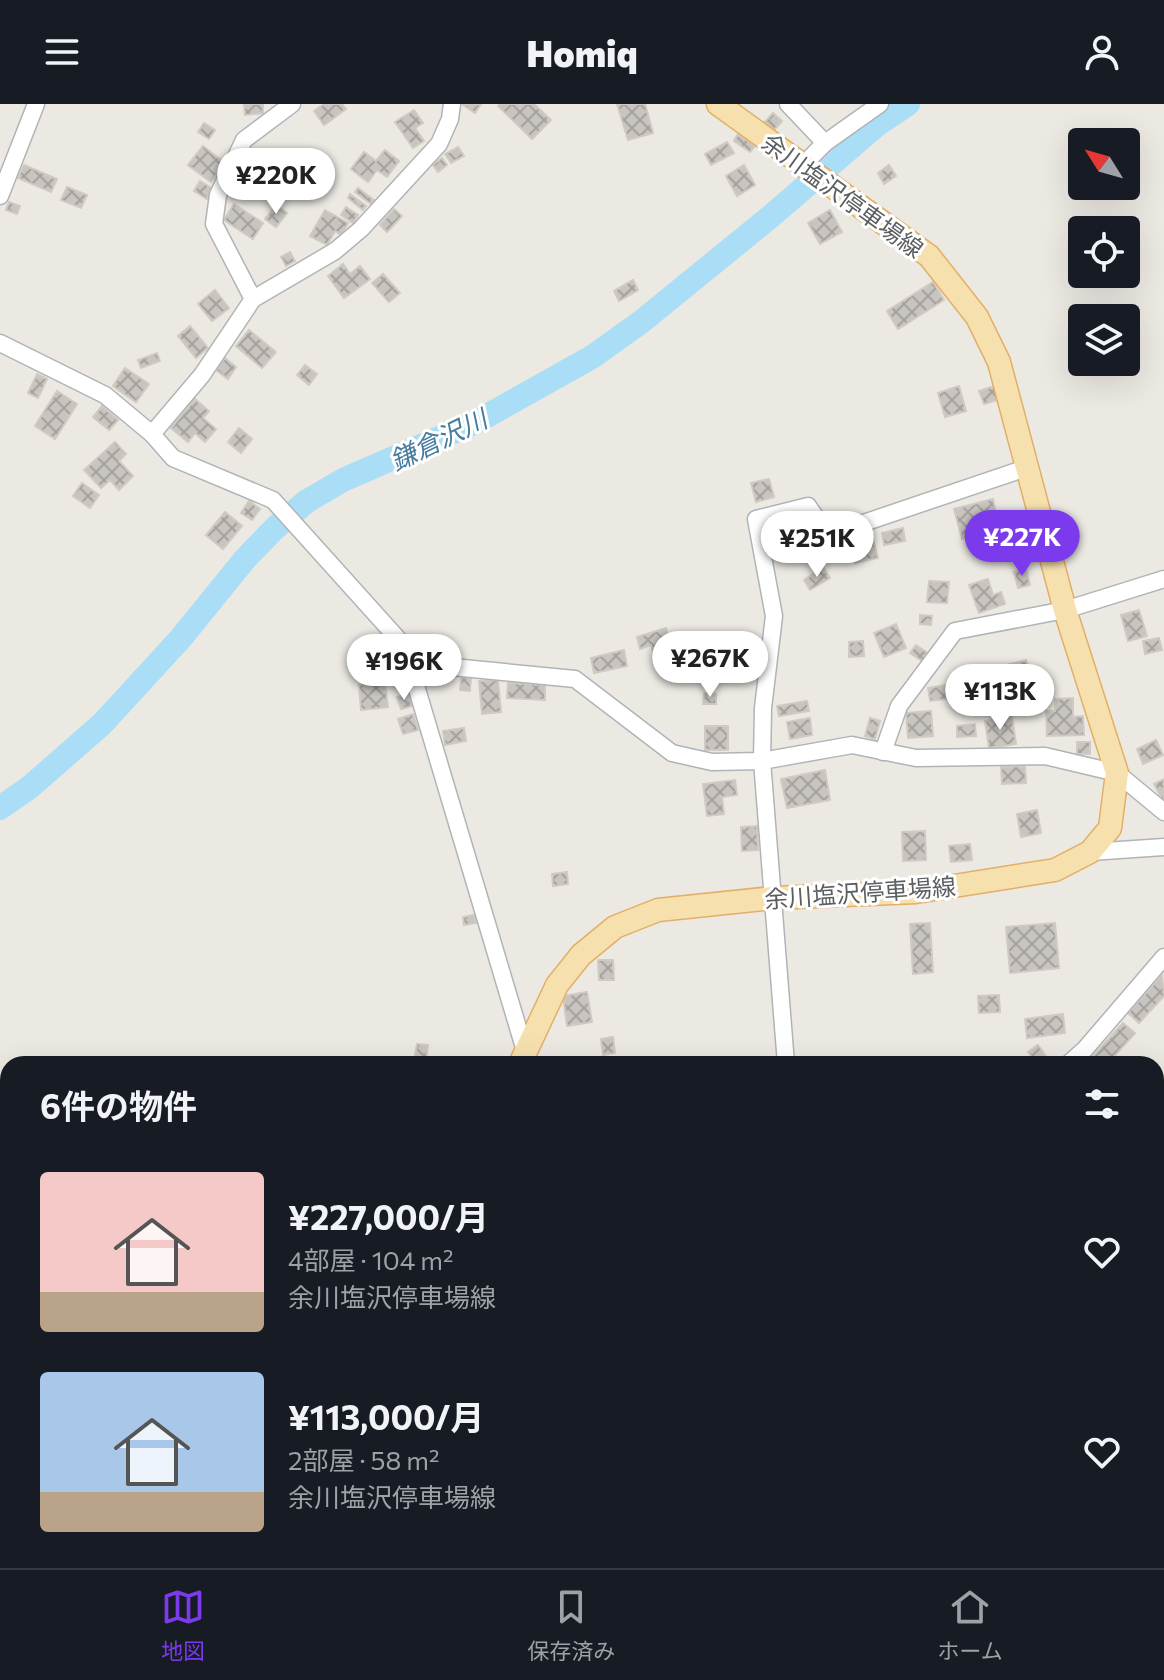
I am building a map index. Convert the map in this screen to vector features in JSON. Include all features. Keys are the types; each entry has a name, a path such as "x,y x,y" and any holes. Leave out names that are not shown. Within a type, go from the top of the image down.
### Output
{"main road":[{"name":"余川塩沢停車場線","path":"523,1056 557,985 581,955 615,927 658,910 773,898 916,892 1055,870 1090,852 1110,828 1117,773 1065,610 999,362 977,317 929,256 718,104"}],"street":[{"path":"0,196 36,104"},
{"path":"152,434 202,375 253,299 335,251 361,229 439,144 450,119 452,104"},
{"path":"788,104 825,143"},
{"path":"803,165 825,143 880,104"},
{"path":"253,299 214,224 218,195 244,140 289,105"},
{"path":"0,343 105,395 152,434 173,458 273,500 408,650 521,1056"},
{"path":"785,1056 762,761 763,708 774,616 756,519 808,506 828,535 1029,467"},
{"path":"883,752 899,706 955,631 1065,610 1164,579"},
{"path":"411,669 432,665 575,679 672,753 712,762 762,761 852,745 916,758 1045,756 1117,773 1164,812"},
{"path":"1090,852 1164,847"},
{"path":"1077,1056 1164,957"}],"building":[{"path":"244,104 263,104 263,113 245,115"},
{"path":"324,104 342,104 346,109 324,125 314,111"},
{"path":"462,104 481,104 475,113"},
{"path":"534,104 551,120 532,139 498,106"},
{"path":"617,104 645,104 653,133 628,140"},
{"path":"414,110 423,123 415,128 424,141 413,148 395,122"},
{"path":"773,113 782,121 774,130 765,122"},
{"path":"204,123 215,130 209,139 198,132"},
{"path":"738,134 755,146 750,152 734,141"},
{"path":"727,142 734,153 711,165 705,154"},
{"path":"203,146 225,163 211,182 188,165"},
{"path":"458,147 464,156 451,163 445,154"},
{"path":"385,150 399,161 387,177 377,170 368,182 351,169 364,152 376,161"},
{"path":"442,158 447,165 438,172 433,165"},
{"path":"243,164 254,170 245,187 234,180"},
{"path":"24,165 57,179 51,192 18,178"},
{"path":"744,165 755,185 737,196 726,176"},
{"path":"889,165 896,176 884,184 878,173"},
{"path":"200,181 213,189 207,199 194,191"},
{"path":"67,187 87,195 81,208 61,200"},
{"path":"358,188 374,200 371,204 355,192"},
{"path":"350,194 366,206 363,210 348,198"},
{"path":"9,202 20,206 17,214 6,210"},
{"path":"234,204 263,223 253,239 224,220"},
{"path":"276,205 287,213 276,227 265,219"},
{"path":"346,207 358,215 353,223 341,215"},
{"path":"394,209 402,216 387,232 380,225"},
{"path":"325,210 348,223 341,235 335,231 327,245 310,236"},
{"path":"830,210 842,232 820,244 808,223"},
{"path":"290,252 295,261 286,266 281,257"},
{"path":"343,264 350,274 360,266 370,279 344,298 328,276"},
{"path":"383,274 400,293 389,302 372,283"},
{"path":"633,280 638,290 619,301 614,291"},
{"path":"933,282 944,300 898,329 887,311"},
{"path":"215,290 229,308 212,321 198,304"},
{"path":"190,326 208,348 196,358 178,336"},
{"path":"249,330 276,352 262,368 236,346"},
{"path":"157,353 160,361 141,368 138,360"},
{"path":"225,358 236,367 228,379 216,370"},
{"path":"305,365 317,374 309,385 297,375"},
{"path":"125,368 149,384 136,402 113,386"},
{"path":"37,374 47,379 38,398 28,393"},
{"path":"959,386 966,411 945,417 938,393"},
{"path":"995,386 1000,399 984,404 979,391"},
{"path":"57,391 77,404 55,439 35,426"},
{"path":"195,399 209,411 203,418 216,429 205,442 195,433 188,442 171,428"},
{"path":"102,406 118,420 109,430 93,417"},
{"path":"239,428 252,439 241,453 228,442"},
{"path":"115,442 126,454 119,461 133,476 119,490 110,480 101,488 84,470"},
{"path":"769,479 774,497 756,502 751,483"},
{"path":"82,483 99,495 90,508 73,496"},
{"path":"993,499 996,513 984,516 989,532 962,539 954,509"},
{"path":"249,501 260,509 252,520 241,513"},
{"path":"225,512 242,526 223,549 206,535"},
{"path":"903,528 905,541 884,545 882,533"},
{"path":"872,535 878,558 855,563 850,540"},
{"path":"823,567 830,578 810,590 804,580"},
{"path":"1026,569 1030,585 1018,588 1014,572"},
{"path":"988,579 993,595 1001,592 1005,604 979,613 969,585"},
{"path":"929,581 949,582 947,603 927,602"},
{"path":"1139,610 1147,636 1128,641 1121,615"},
{"path":"920,615 932,616 931,625 920,624"},
{"path":"896,624 906,648 884,657 874,633"},
{"path":"666,628 677,665 659,671 651,645 640,649 637,637"},
{"path":"1159,638 1162,650 1145,654 1143,641"},
{"path":"863,641 864,656 849,657 849,642"},
{"path":"916,645 928,653 922,661 910,653"},
{"path":"624,650 627,666 594,673 591,658"},
{"path":"1026,660 1033,685 1009,691 1002,666"},
{"path":"461,677 471,678 470,691 460,690"},
{"path":"498,680 501,712 482,714 479,681"},
{"path":"385,682 388,707 361,710 359,685"},
{"path":"508,683 545,685 545,700 507,698"},
{"path":"945,685 947,699 930,701 928,688"},
{"path":"704,693 716,694 716,704 703,704"},
{"path":"408,694 412,706 401,709 397,697"},
{"path":"1073,698 1073,717 1083,716 1084,735 1047,736 1046,711 1055,711 1055,699"},
{"path":"807,701 809,711 779,716 777,706"},
{"path":"931,711 933,736 908,738 906,713"},
{"path":"413,714 418,730 403,734 398,719"},
{"path":"1012,717 1016,744 989,748 985,721"},
{"path":"810,718 812,735 790,739 787,722"},
{"path":"870,718 880,721 875,739 865,736"},
{"path":"975,724 976,736 957,737 957,726"},
{"path":"705,726 728,726 728,750 705,750"},
{"path":"464,728 466,741 445,745 443,731"},
{"path":"1156,740 1163,755 1143,764 1137,749"},
{"path":"1077,742 1090,742 1090,754 1077,754"},
{"path":"1025,766 1026,783 1002,784 1001,767"},
{"path":"825,770 830,800 787,808 781,779"},
{"path":"1164,779 1164,801 1163,801 1154,784"},
{"path":"735,780 737,795 722,797 724,814 707,816 703,784"},
{"path":"1037,810 1041,833 1021,837 1017,814"},
{"path":"757,826 758,850 742,851 741,827"},
{"path":"925,831 926,860 903,861 902,832"},
{"path":"970,844 972,860 951,862 949,846"},
{"path":"567,872 568,884 553,886 552,874"},
{"path":"474,915 476,923 464,925 463,917"},
{"path":"930,923 933,972 913,974 910,924"},
{"path":"1055,923 1059,968 1010,973 1006,927"},
{"path":"598,960 613,960 614,980 599,980"},
{"path":"1162,975 1164,996 1139,1023 1128,1013"},
{"path":"587,992 592,1022 567,1026 563,996"},
{"path":"999,995 1000,1012 979,1013 978,996"},
{"path":"1063,1014 1065,1033 1027,1038 1025,1019"},
{"path":"1123,1023 1135,1033 1114,1056 1093,1056"},
{"path":"613,1037 615,1053 603,1055 601,1039"},
{"path":"417,1044 428,1045 427,1056 415,1056"},
{"path":"1038,1045 1046,1056 1031,1056 1028,1052"}],"waterway":[{"name":"鎌倉沢川","path":"0,808 30,787 102,724 181,638 245,559 307,501 343,480 476,422 592,357 641,322 878,124 908,104"}]}
